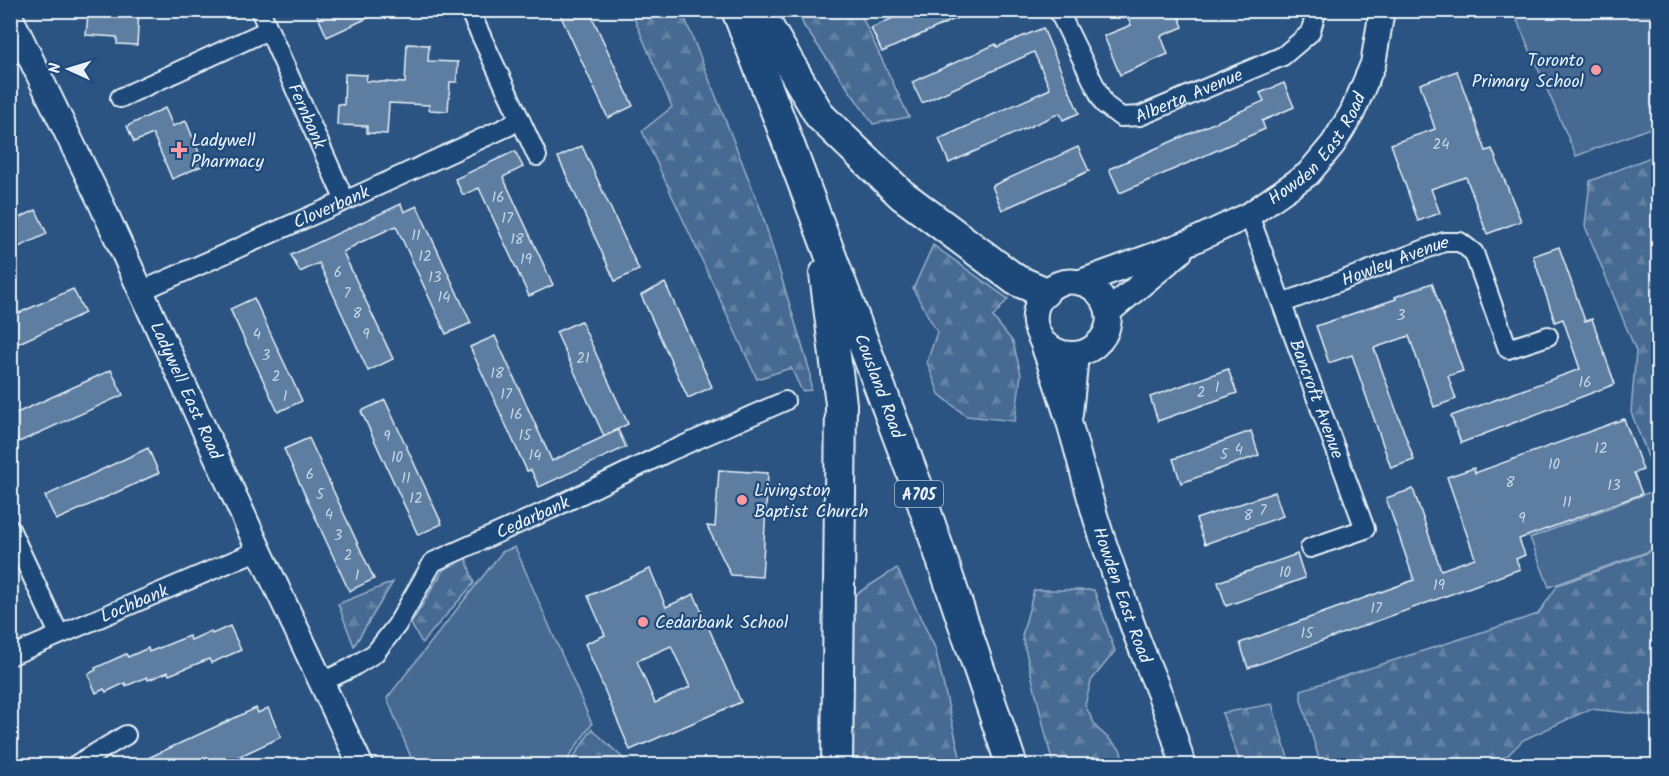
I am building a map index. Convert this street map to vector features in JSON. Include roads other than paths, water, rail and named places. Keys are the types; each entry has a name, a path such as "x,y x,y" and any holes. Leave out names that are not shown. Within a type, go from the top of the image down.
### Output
{"main road":[{"name":"Cousland Road","path":"737,10 916,486 1012,765"},
{"path":"758,10 820,116 902,195 1016,280 1044,292"},
{"path":"819,225 841,404 837,765"}],"street":[{"name":"Fernbank","path":"260,10 345,201"},
{"path":"469,10 537,156"},
{"name":"Alberta Avenue","path":"1058,10 1104,104 1121,117 1140,116 1283,56 1310,33 1317,10"},
{"name":"Howden East Road","path":"1183,765 1167,713 1129,616 1096,517 1069,423 1035,325 1036,308 1044,292 1061,282 1081,282 1193,241 1249,215 1308,174 1333,144 1352,113 1373,64 1382,10"},
{"name":"Ladywell East Road","path":"10,16 141,291 259,550 361,765"},
{"path":"120,98 268,30"},
{"name":"Cloverbank","path":"141,291 508,126 519,117"},
{"name":"Bancroft Avenue","path":"1249,215 1365,529 1310,548"},
{"name":"Howden East Road","path":"1108,312 1193,241"},
{"name":"Howley Avenue","path":"1283,303 1444,242 1460,242 1474,253 1508,349 1548,336"},
{"path":"1042,341 1051,350 1076,355 1090,350 1101,340 1107,327 1108,312 1103,299 1094,288 1081,282"},
{"name":"Howden East Road","path":"1069,423 1076,355"},
{"name":"Cedarbank","path":"322,682 375,653 397,625 433,562 785,400"},
{"path":"10,529 59,634"},
{"name":"Lochbank","path":"10,656 259,550"},
{"path":"74,765 126,735"}],"place":[{"name":"Toronto Primary School","path":"1596,70"},
{"name":"Ladywell Pharmacy","path":"179,150"},
{"name":"Livingston Baptist Church","path":"742,500"},
{"name":"Cedarbank School","path":"643,622"}]}
